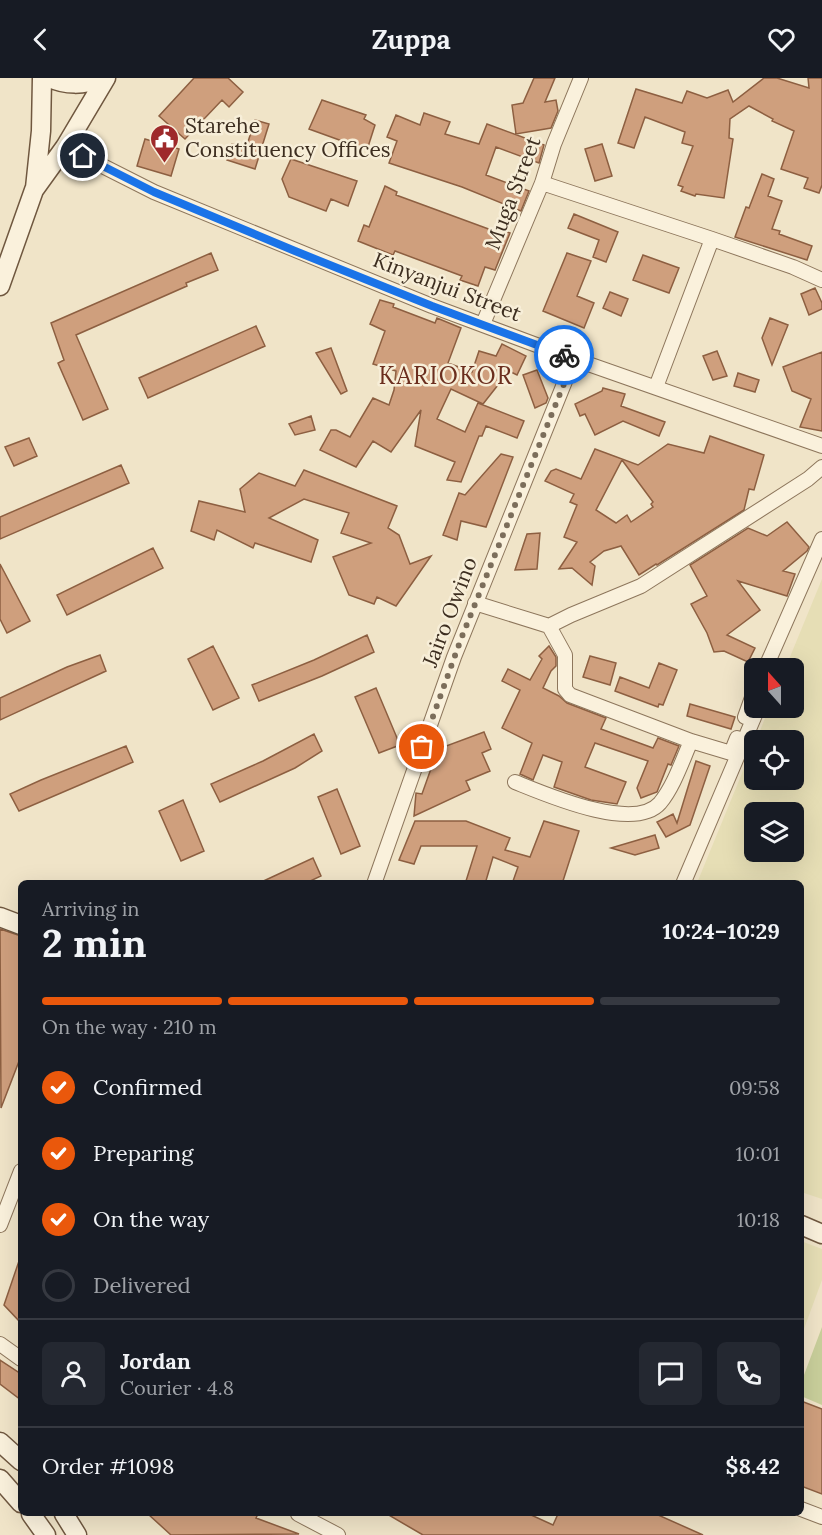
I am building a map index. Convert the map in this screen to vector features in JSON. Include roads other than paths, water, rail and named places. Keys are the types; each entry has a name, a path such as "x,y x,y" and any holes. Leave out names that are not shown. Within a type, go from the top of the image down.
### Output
{"main road":[{"path":"0,286 6,253 22,224 34,190 41,131 42,78"},
{"path":"50,78 58,82 76,84 99,78"},
{"path":"34,190 65,147 106,78"},
{"path":"0,917 18,924"},
{"path":"804,1226 822,1234"},
{"path":"0,1442 18,1458"},
{"path":"0,1479 18,1500"},
{"path":"32,1516 46,1535"},
{"path":"65,1516 77,1535"}],"street":[{"name":"Muga Street","path":"483,324 542,183 554,144 581,78"},
{"name":"Kinyanjui Street","path":"65,147 154,192 410,297 574,359 822,446"},
{"path":"542,183 794,267 822,280"},
{"path":"656,387 712,239"},
{"name":"Jairo Owino","path":"376,880 450,668 574,359"},
{"path":"475,603 549,626 640,586 808,479 822,467"},
{"path":"770,658 822,538"},
{"path":"779,658 822,556"},
{"path":"549,626 565,655 565,689 570,695 691,741 731,753 744,718"},
{"path":"685,880 754,718"},
{"path":"515,782 569,803 626,815 644,812 658,805 670,786 691,741"},
{"path":"0,1225 18,1179"},
{"path":"0,1344 18,1357"},
{"path":"804,1510 822,1517"},
{"path":"302,1516 338,1535"}],"place":[{"name":"Starehe Constituency Offices","path":"164,164"}],"district":[{"name":"KARIOKOR","path":"446,376"}]}
